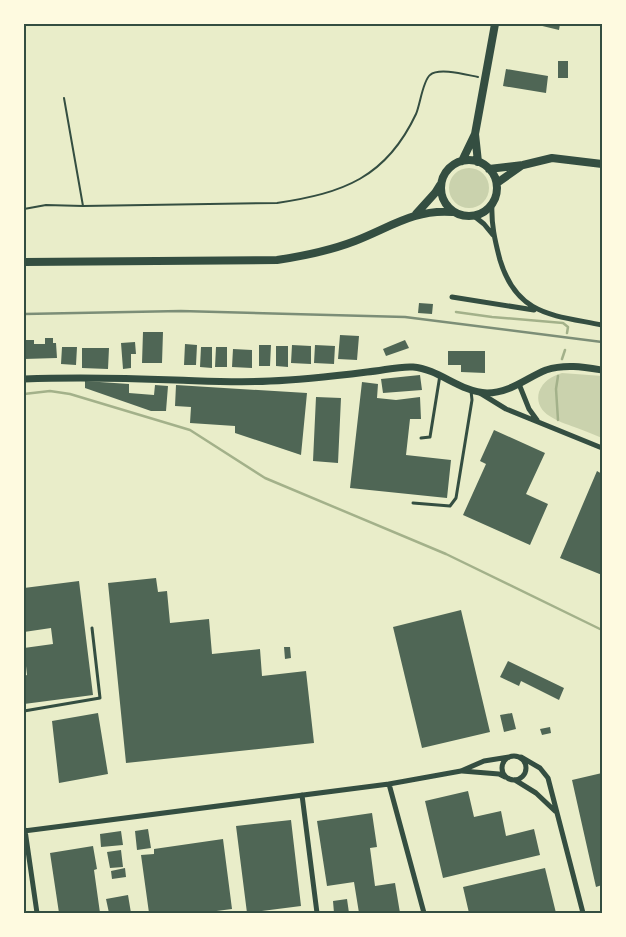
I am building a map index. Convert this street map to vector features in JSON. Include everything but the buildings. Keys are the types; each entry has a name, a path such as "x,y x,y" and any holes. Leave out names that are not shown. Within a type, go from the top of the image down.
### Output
{"main road":[{"path":"478,162 475,134 494,24"},
{"path":"462,161 475,134"},
{"path":"489,169 523,165 552,158 602,164"},
{"path":"24,262 277,260 304,256 331,250 356,241 416,214 452,212 463,216 474,216 488,209 496,198 496,184 489,169 478,162 462,161 448,169 435,193 416,214"},
{"path":"496,184 523,165"},
{"path":"441,184 442,200 452,212"}],"street":[{"path":"492,204 493,236 509,284 518,296 540,311"},
{"path":"474,216 484,224 493,236"},
{"path":"452,297 540,311 602,325"},
{"path":"24,379 78,377 263,381 340,376 410,367 440,375 471,390 496,393 535,375 558,368 575,367 602,370"},
{"path":"519,384 528,409 541,423"},
{"path":"479,392 506,409 602,448"},
{"path":"37,913 25,830 389,784 461,771 484,761 513,756 521,757 540,768 548,778 582,913"},
{"path":"507,777 502,770 502,766 509,757"},
{"path":"514,780 522,777 526,771 526,763 521,757"},
{"path":"461,771 499,774 507,777 536,793 557,812"},
{"path":"389,784 424,913"},
{"path":"302,795 317,913"}],"lane":[{"path":"421,438 430,437 440,375"},
{"path":"413,503 450,506 456,498 472,400 471,390"},
{"path":"24,711 100,698 92,628"}],"path":[{"path":"24,209 46,205 277,203 329,193 373,171 399,145 417,111 430,75 438,71 484,78"},
{"path":"64,98 83,206"}],"green space":[{"path":"473,168 480,171 486,177 489,188 488,196 480,205 473,208 465,208 458,205 450,196 449,184 452,177 461,169"},
{"path":"562,373 602,376 602,438 557,420 544,412 540,406 538,400 539,392 545,382 551,377"}],"waterway":[{"path":"456,312 563,323 568,327 567,333"},
{"path":"562,359 565,350"},
{"path":"558,376 556,389 558,420"},
{"path":"24,394 50,391 70,394 190,430 265,478 446,554 602,630"}],"railway":[{"path":"24,314 181,311 405,317 602,342"}]}
